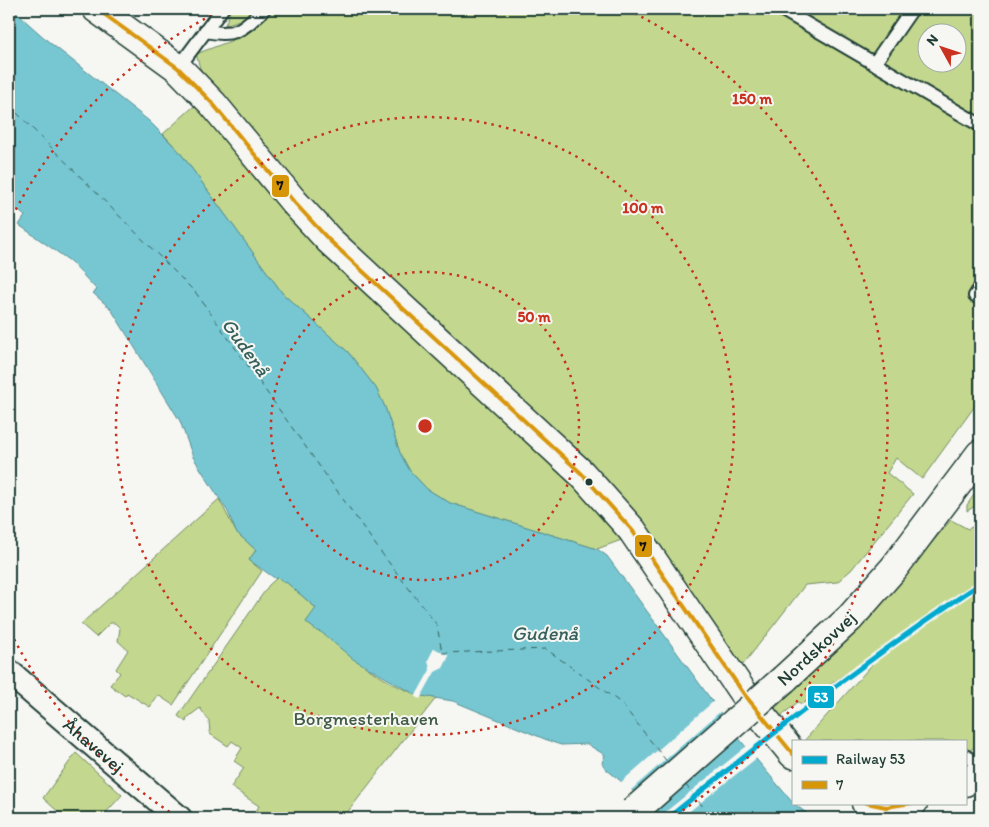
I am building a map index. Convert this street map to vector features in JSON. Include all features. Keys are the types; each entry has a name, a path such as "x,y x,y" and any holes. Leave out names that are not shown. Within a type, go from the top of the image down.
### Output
{"street":[{"path":"96,9 178,68 213,104 288,195 329,240 544,437 588,480 632,530 744,694 792,753"},
{"name":"Nordskovvej","path":"630,815 850,618 894,568 980,454"},
{"name":"Åhavevej","path":"9,672 179,818"},
{"path":"966,781 980,774"},
{"path":"871,804 886,807 906,804"}],"lane":[{"path":"178,68 222,9"},
{"path":"205,31 226,35 239,30 264,9"},
{"path":"781,9 980,126"},
{"path":"874,64 912,9"},
{"path":"966,757 980,764"}],"green space":[{"path":"231,9 980,9 980,399 922,479 896,458 887,473 913,494 851,570 837,582 805,585 742,666 643,532 597,549 450,503 427,489 410,471 400,453 385,407 376,388 348,352 283,294 179,151 163,134 213,89 200,68 196,54 233,40 248,17 225,25"},
{"path":"980,486 980,503 967,511 967,505"},
{"path":"219,499 236,532 256,550 249,560 262,571 173,705 158,695 150,707 127,693 125,696 110,685 120,673 116,669 128,650 118,641 120,628 115,623 110,623 96,637 81,624"},
{"path":"951,520 968,529 980,523 980,743 966,753 966,740 805,740 893,641 802,704 798,702 772,723 769,714 863,624"},
{"name":"Borgmesterhaven","path":"278,577 317,609 306,622 317,631 321,631 360,663 391,683 422,696 436,698 343,818 252,818 259,806 231,787 244,768 234,761 242,748 232,741 228,746 210,734 209,721 200,708 187,718 186,722 178,716 269,585"},
{"path":"76,753 122,795 101,818 65,818 43,798"}],"water":[{"name":"Gudenå","path":"9,9 12,9 49,42 149,121 179,151 283,294 348,352 376,388 385,407 400,453 410,471 427,489 450,503 597,549 607,556 741,741 792,804 813,818 662,818 649,804 606,769 602,763 605,755 587,744 561,745 453,701 416,695 353,659 306,622 316,608 286,582 284,583 278,577 276,579 249,560 256,550 236,532 228,512 193,457 180,421 111,309 93,293 97,290 70,261 19,225 25,216 15,208 9,213"}],"pier":[{"path":"434,648 449,656 443,668 435,672 420,699 415,697 430,670 428,660"},
{"path":"714,701 721,711 630,791 620,783"},
{"path":"748,745 758,757 681,818 658,818"}],"ferry route":[{"path":"9,105 196,293 380,551 437,625 442,653 546,649 621,703 668,763"},
{"path":"685,784 712,818"}],"rail line":[{"name":"53","path":"668,818 821,697 899,639 980,584"}],"transit line":[{"name":"7","path":"97,9 178,68 213,104 294,202 329,240 582,474 632,530 744,694 792,753"},
{"name":"7","path":"872,804 886,807 905,804"}]}
